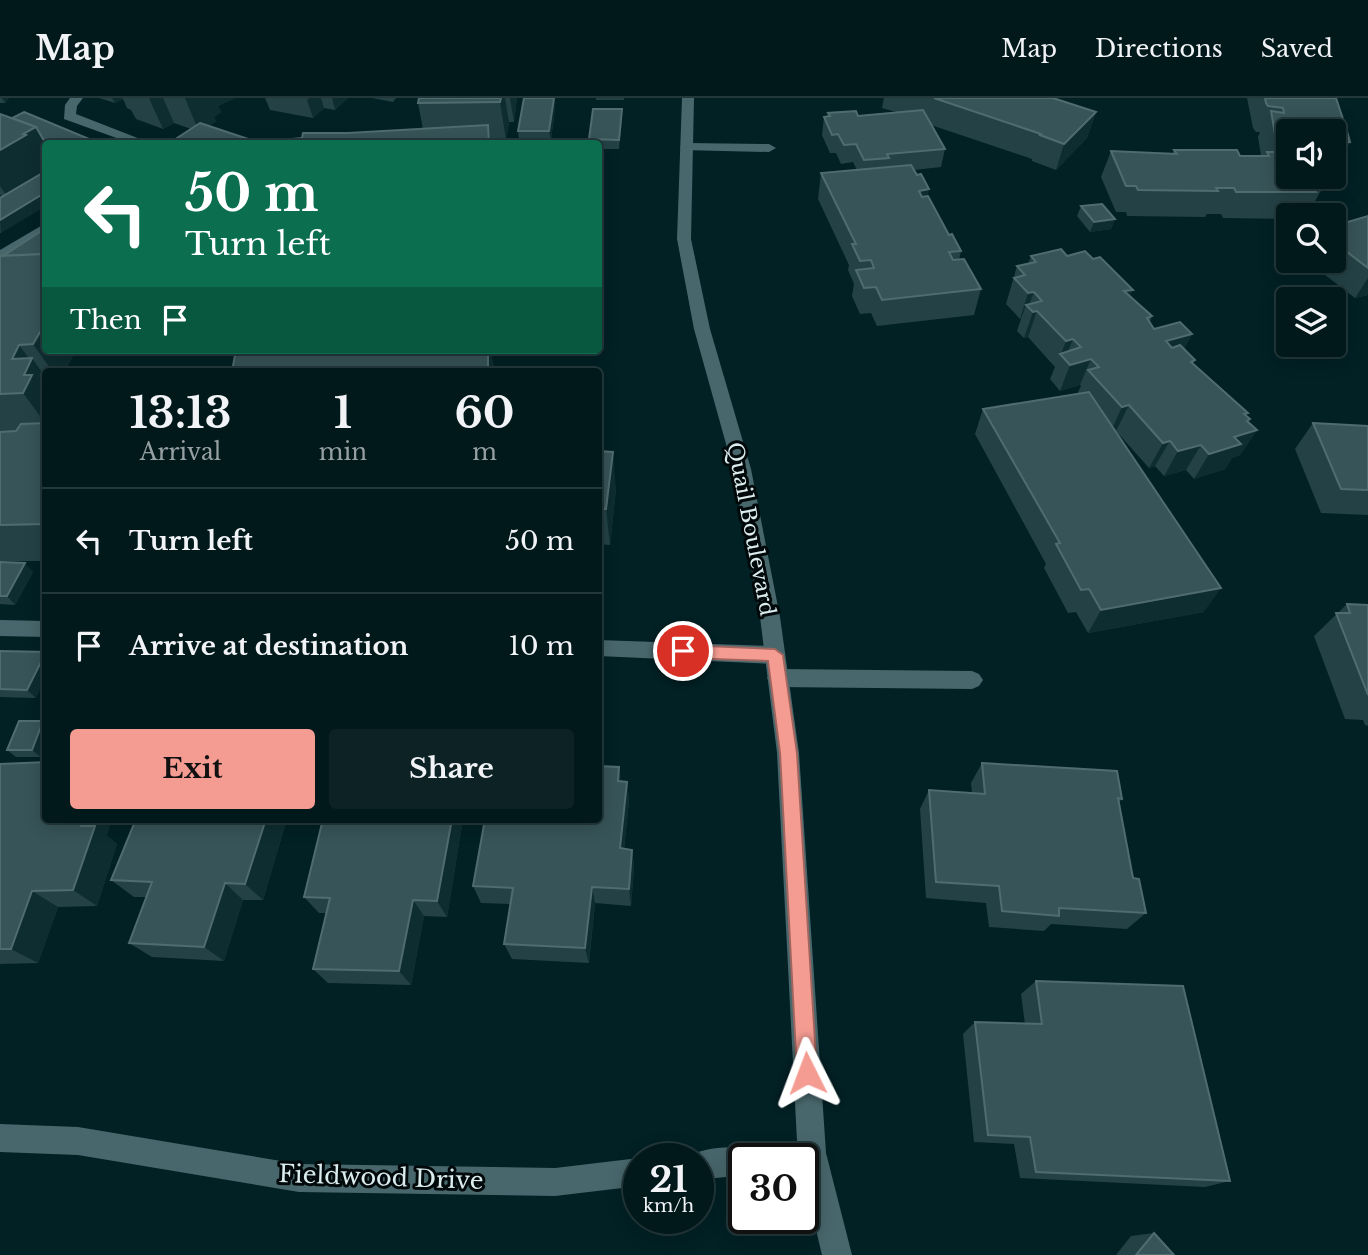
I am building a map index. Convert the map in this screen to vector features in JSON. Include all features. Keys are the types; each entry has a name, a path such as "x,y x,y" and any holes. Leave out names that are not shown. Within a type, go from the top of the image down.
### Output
{"street":[{"path":"78,98 71,105 69,116 136,140"},
{"name":"Quail Boulevard","path":"688,98 684,239 702,329 742,469 775,655 788,753 811,1143"},
{"path":"687,147 769,148"},
{"path":"0,257 42,230"},
{"path":"0,628 42,629"},
{"path":"602,648 775,655"},
{"path":"778,678 972,680"},
{"name":"Fieldwood Drive","path":"0,1138 78,1141 299,1178 555,1182 623,1174"},
{"name":"Quail Boulevard","path":"819,1182 837,1255"}],"building":[{"path":"419,98 501,98 500,102 418,103"},
{"path":"524,98 554,98 549,131 518,131"},
{"path":"934,98 1053,98 1096,112 1064,144"},
{"path":"1265,98 1336,98 1343,119 1276,119 1275,134 1271,111 1284,113 1283,108 1268,106"},
{"path":"593,109 622,109 619,140 589,139"},
{"path":"923,110 945,149 887,154 889,158 864,160 856,144 844,145 838,134 832,135 824,117 830,116 828,113 856,111 858,116"},
{"path":"24,112 91,140 44,140 36,127 12,118"},
{"path":"0,114 36,127 0,150"},
{"path":"200,123 251,140 174,140"},
{"path":"488,125 489,140 283,140 302,138 303,133"},
{"path":"1174,150 1237,150 1240,156 1269,156 1267,152 1276,152 1276,189 1314,189 1316,192 1236,192 1234,188 1216,188 1218,191 1138,190 1136,186 1126,186 1111,151 1177,154"},
{"path":"911,165 917,175 921,174 929,189 919,191 922,197 928,196 961,251 949,252 953,260 964,259 981,289 882,300 876,287 864,288 856,270 874,268 871,260 860,261 852,244 856,244 821,173"},
{"path":"42,173 42,194 0,220 0,198"},
{"path":"1102,204 1115,219 1094,222 1081,206"},
{"path":"1368,216 1368,268 1346,251 1346,222"},
{"path":"42,231 42,253 3,256"},
{"path":"1061,249 1067,256 1085,251 1093,259 1100,257 1133,290 1124,291 1152,316 1147,318 1154,329 1180,322 1192,334 1166,341 1172,348 1180,345 1195,360 1191,362 1248,413 1244,414 1250,419 1247,421 1257,430 1234,437 1241,444 1209,454 1201,445 1178,451 1170,441 1163,443 1129,405 1122,407 1088,370 1099,367 1091,359 1070,365 1060,354 1081,347 1073,339 1066,341 1037,311 1033,312 1026,305 1042,301 1034,292 1028,293 1014,278 1025,275 1017,266 1036,262 1031,256"},
{"path":"42,254 42,329 33,344 19,345 12,359 32,358 24,375 32,375 23,393 0,394 0,256"},
{"path":"235,354 488,354 488,368 233,368"},
{"path":"1089,392 1221,588 1101,610 1089,589 1081,590 1056,544 1060,543 983,409"},
{"path":"42,423 42,524 0,525 0,432 16,431 21,424"},
{"path":"1313,423 1368,426 1368,490 1341,489"},
{"path":"602,451 613,452 606,509 602,509"},
{"path":"0,562 25,563 7,596 0,596"},
{"path":"1347,604 1368,605 1368,695 1336,613 1350,613"},
{"path":"0,651 42,652 42,660 27,690 0,689"},
{"path":"19,721 42,721 32,750 7,750"},
{"path":"42,762 42,823 82,823 81,826 95,826 73,890 32,891 11,949 0,949 0,764"},
{"path":"982,763 1117,771 1122,799 1118,798 1133,878 1139,879 1146,913 1059,908 1059,916 1002,911 999,886 936,882 929,790 985,794"},
{"path":"602,766 619,767 618,781 627,782 620,848 632,850 629,889 592,887 585,948 504,944 513,888 473,886 484,823 602,823"},
{"path":"134,823 265,823 245,884 225,883 204,947 129,943 152,882 111,880"},
{"path":"322,823 451,823 437,901 413,900 399,971 313,969 330,898 304,897"},
{"path":"1036,981 1183,986 1230,1181 1036,1172 1030,1137 988,1135 975,1022 1042,1024"},
{"path":"1154,1233 1174,1255 1136,1255"}],"route":[{"path":"683,651 775,655 788,753 807,1073"}]}
